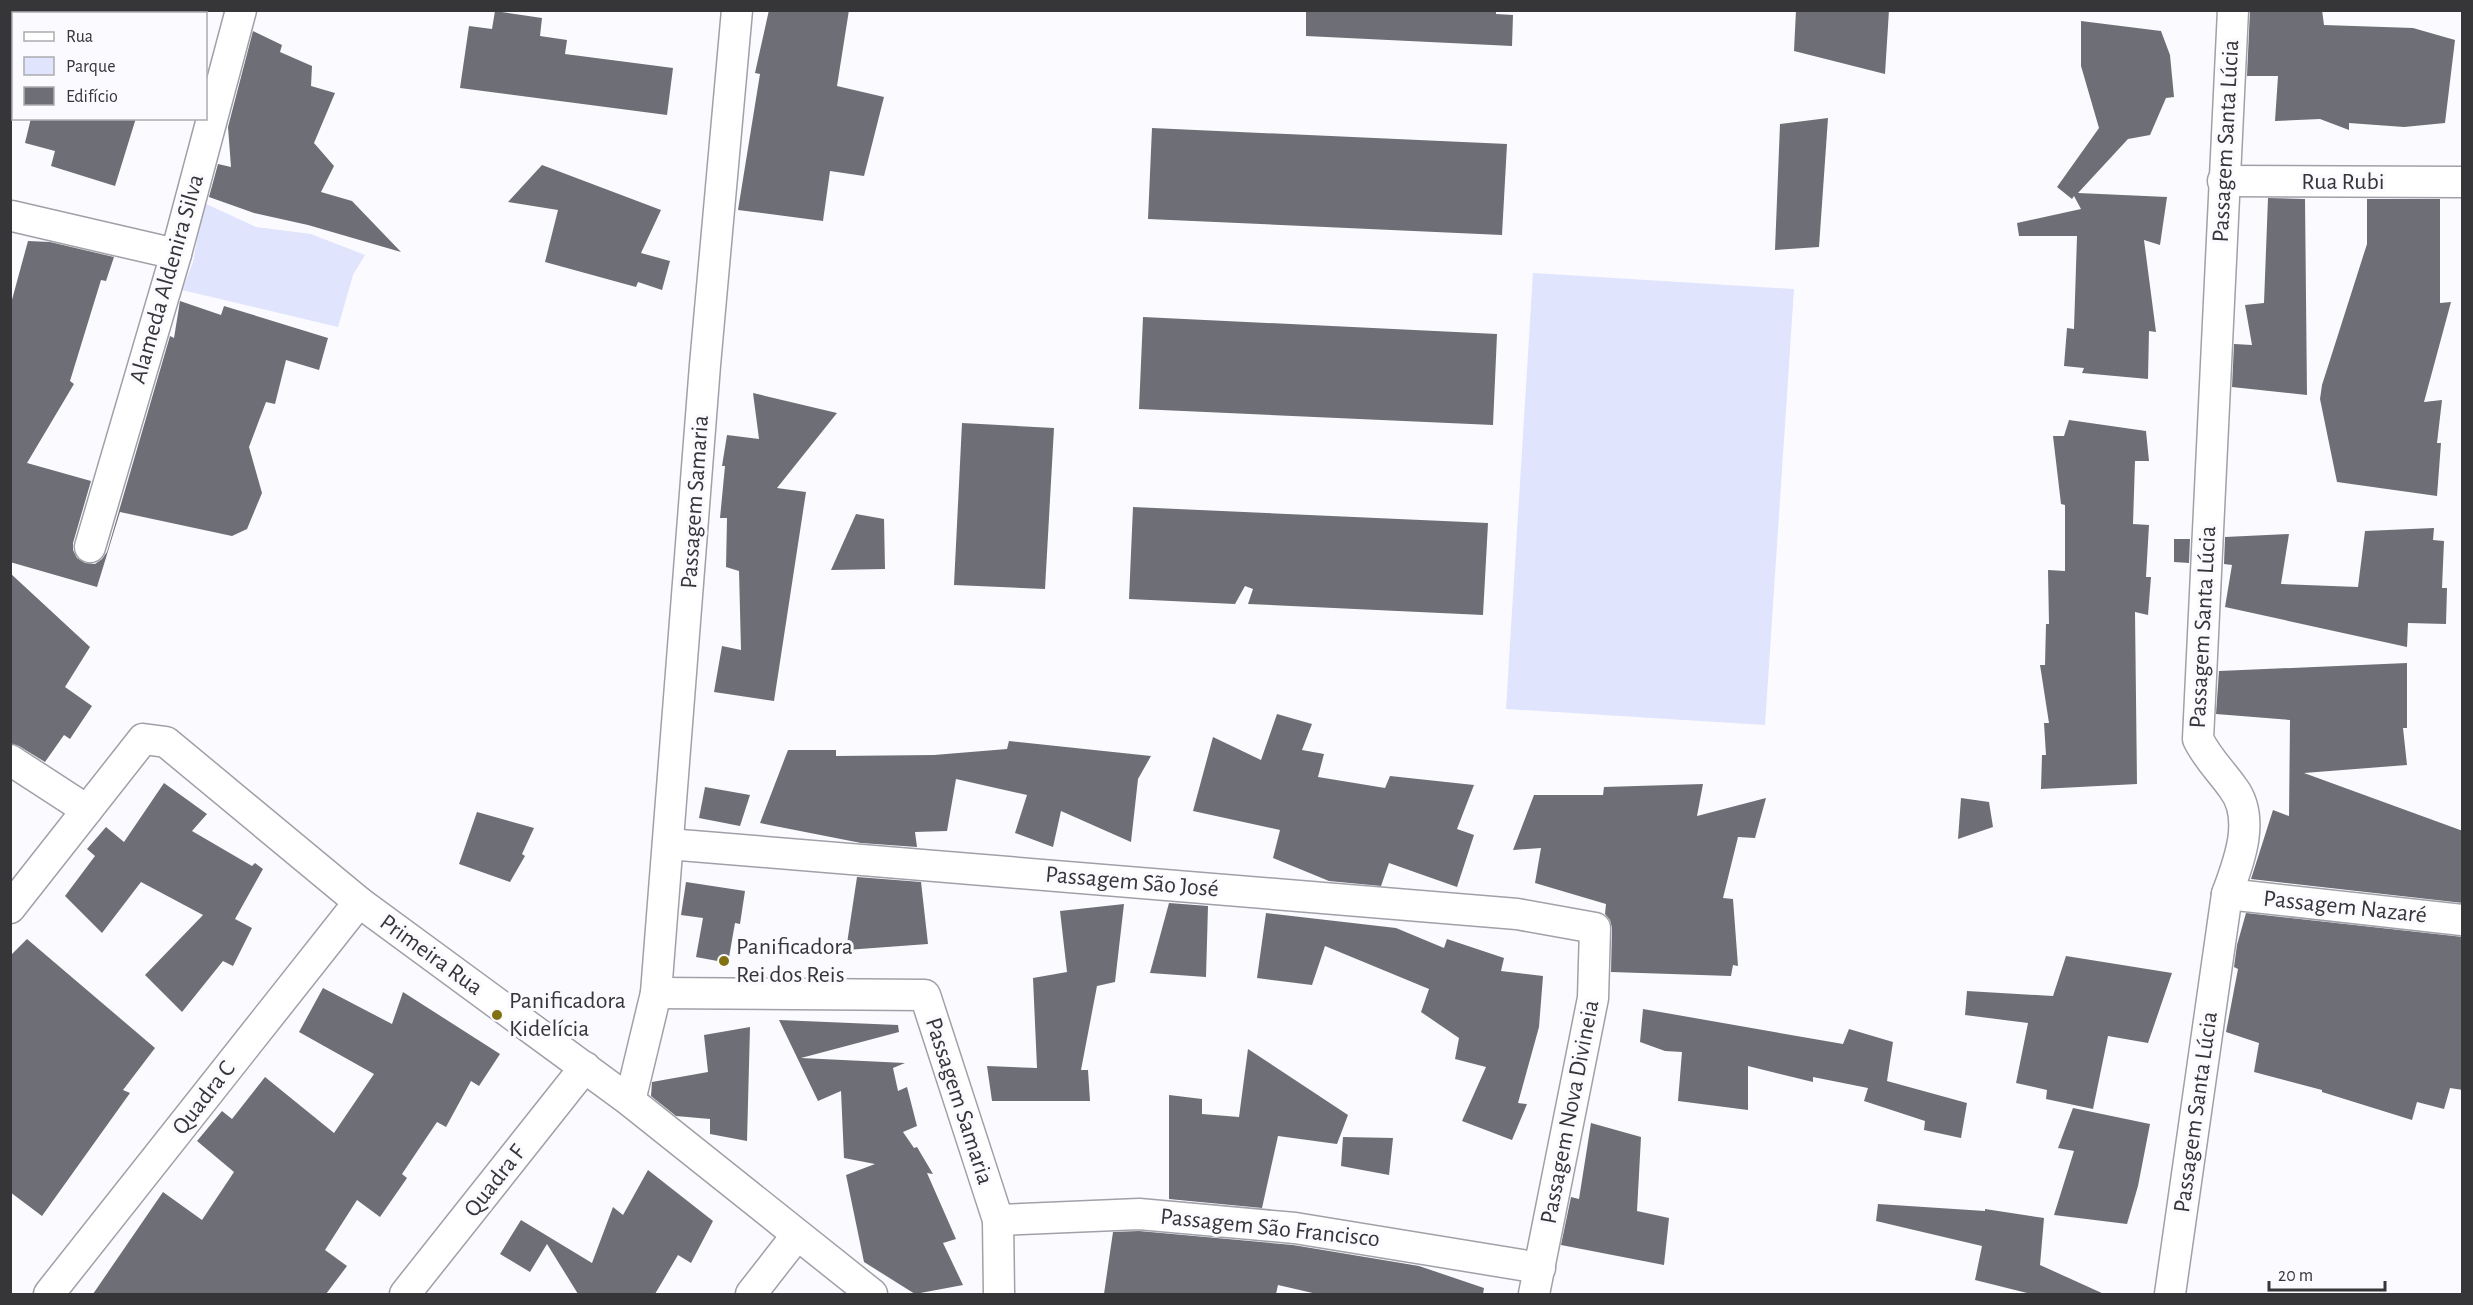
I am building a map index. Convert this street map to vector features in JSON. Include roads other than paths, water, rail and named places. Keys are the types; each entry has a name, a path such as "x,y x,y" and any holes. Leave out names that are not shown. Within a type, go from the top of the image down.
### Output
{"street":[{"name":"Alameda Aldenira Silva","path":"90,547 176,254 241,10"},
{"name":"Passagem Samaria","path":"630,1101 656,993 705,365 737,10"},
{"name":"Passagem Santa Lúcia","path":"2170,1294 2227,894 2240,851 2245,815 2235,790 2204,753 2198,739 2233,10"},
{"name":"Rua Rubi","path":"2223,181 2463,182"},
{"path":"12,216 176,254"},
{"name":"Primeira Rua","path":"87,810 142,739 166,742 359,902 630,1101 872,1294"},
{"path":"10,760 87,810 10,908"},
{"name":"Passagem São José","path":"668,844 1517,914 1595,928"},
{"name":"Passagem Nazaré","path":"2227,894 2463,920"},
{"name":"Quadra C","path":"49,1294 359,902"},
{"name":"Passagem Nova Divineia","path":"1537,1281 1593,998 1595,928"},
{"name":"Passagem Samaria","path":"656,993 925,995 998,1220 999,1294"},
{"name":"Quadra F","path":"405,1294 585,1067"},
{"name":"Passagem São Francisco","path":"998,1220 1139,1214 1295,1227 1537,1281"},
{"path":"751,1294 798,1235"}],"place":[{"name":"Panificadora Rei dos Reis","path":"724,961"},
{"name":"Panificadora Kidelícia","path":"497,1015"}]}
